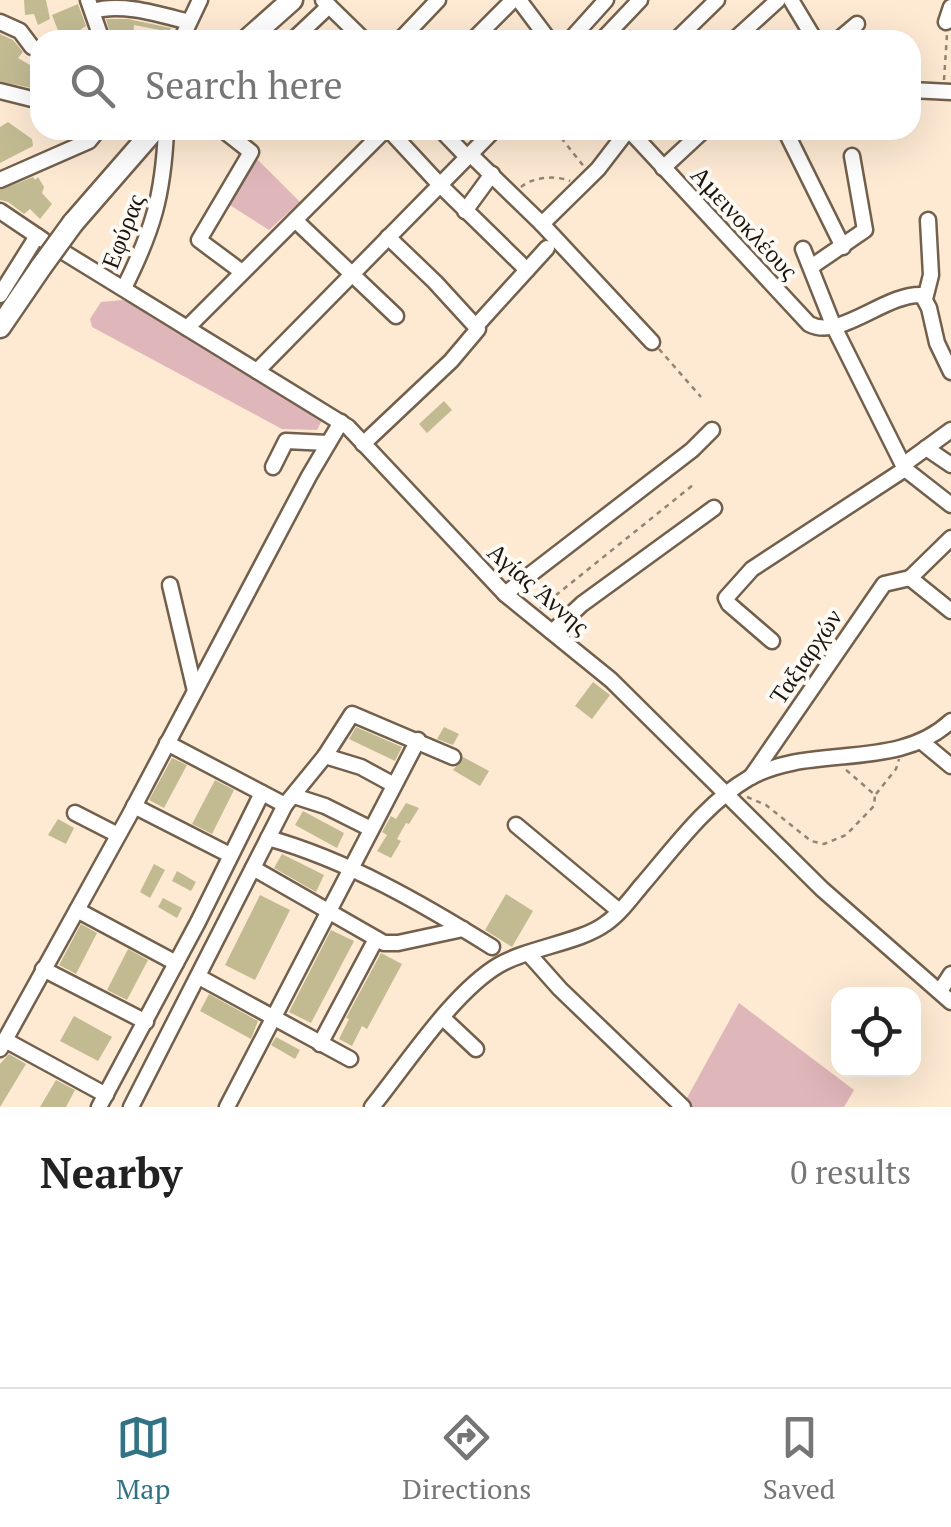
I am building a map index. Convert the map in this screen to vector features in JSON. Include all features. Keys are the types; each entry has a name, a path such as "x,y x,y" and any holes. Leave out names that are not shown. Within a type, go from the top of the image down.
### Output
{"highway":[{"path":"258,30 292,0"},
{"path":"0,328 73,223 149,140"}],"street":[{"path":"185,30 200,0"},
{"path":"410,30 438,0"},
{"path":"484,30 516,0 541,30"},
{"path":"579,30 606,0"},
{"path":"612,30 640,0"},
{"path":"686,30 717,0"},
{"path":"745,30 778,0"},
{"path":"792,0 806,30"},
{"path":"301,30 326,3 354,30"},
{"path":"99,30 90,5 189,22"},
{"path":"0,22 20,31 30,44"},
{"path":"849,30 856,24"},
{"path":"0,91 30,99"},
{"path":"921,91 946,92"},
{"path":"0,180 89,140"},
{"name":"Εφύρας","path":"124,288 153,225 163,188 158,140"},
{"path":"236,140 251,152 199,240 242,272"},
{"path":"188,328 377,140"},
{"path":"397,140 527,270"},
{"path":"452,140 542,224 652,342"},
{"path":"257,371 484,140"},
{"path":"542,224 624,140"},
{"name":"Αμεινοκλέους","path":"640,140 809,324 820,330 834,327"},
{"path":"663,168 693,140"},
{"path":"790,140 843,247"},
{"path":"811,267 865,230 852,156"},
{"path":"466,211 492,174"},
{"path":"0,211 40,238 0,295"},
{"path":"294,220 396,316"},
{"path":"928,220 930,274 926,299 937,343 951,372"},
{"path":"363,444 478,330 388,237"},
{"path":"477,325 547,248"},
{"path":"802,249 834,327 904,467 951,505"},
{"name":"Αγίας Άννης","path":"64,253 341,422 504,594 612,680 730,792 822,889 946,996"},
{"path":"834,327 893,300 915,294 926,299"},
{"path":"262,793 102,1101 2,1044 341,422"},
{"path":"504,594 692,450 712,430"},
{"path":"772,641 729,604 726,598 735,586 752,569 904,467 951,430"},
{"path":"272,467 286,441 328,443"},
{"path":"926,448 951,464"},
{"path":"552,632 582,604 714,508"},
{"name":"Ταξιαρχών","path":"750,778 884,584 910,578 951,538"},
{"path":"910,578 951,610"},
{"path":"170,585 196,691"},
{"path":"130,1107 289,800 325,756 352,714 453,757"},
{"path":"372,1107 443,1018 481,978 500,964 604,925 697,822 750,778 782,766 902,748 936,736 951,722"},
{"path":"227,1107 418,740"},
{"path":"922,742 951,766"},
{"path":"167,743 262,793 325,806 371,829"},
{"path":"325,756 361,767 394,785"},
{"path":"134,806 230,855"},
{"path":"75,813 118,835"},
{"path":"516,825 618,910"},
{"path":"268,838 350,870 492,947"},
{"path":"253,868 376,939 398,943 463,929"},
{"path":"77,910 176,963"},
{"path":"320,1044 376,939"},
{"path":"528,953 683,1107"},
{"path":"44,968 146,1022"},
{"path":"946,996 951,974"},
{"path":"199,976 350,1059"},
{"path":"443,1018 476,1049"}],"path":[{"path":"946,92 949,15"},
{"path":"515,197 528,182 535,180 564,178 583,183 586,168 564,140"},
{"path":"652,342 701,396"},
{"path":"531,616 694,485"},
{"path":"730,792 766,805 812,841 824,844 846,835 874,806 875,795 896,770 902,748"},
{"path":"832,758 875,795"}],"shaded area":[{"path":"253,155 300,202 269,230 225,202"},
{"path":"122,300 138,305 324,416 317,430 282,429 92,327 90,319 101,302"},
{"path":"739,1003 831,1073 831,1077 854,1090 844,1107 682,1107"}],"building":[{"path":"24,0 46,0 50,19 38,25 34,14 25,15"},
{"path":"78,4 86,26 81,30 58,30 52,15"},
{"path":"106,19 128,19 171,28 134,25 134,30 109,30"},
{"path":"0,34 13,40 23,52 18,58 30,65 30,88 0,81"},
{"path":"8,122 30,138 33,146 0,163 0,127"},
{"path":"38,177 44,187 42,193 52,204 40,219 30,209 24,214 0,200 0,190"},
{"path":"444,401 452,410 427,433 419,424"},
{"path":"593,682 610,695 592,719 575,706"},
{"path":"356,727 402,747 395,761 349,739"},
{"path":"444,727 459,734 453,745 437,739"},
{"path":"463,757 489,771 480,786 453,770"},
{"path":"172,758 187,765 164,808 149,800"},
{"path":"215,780 234,790 212,834 192,824"},
{"path":"406,803 419,808 397,839 401,841 391,858 377,851 387,835 382,832 391,816 396,819"},
{"path":"303,811 344,833 337,848 295,825"},
{"path":"58,819 74,828 66,844 48,835"},
{"path":"282,854 324,875 316,892 274,868"},
{"path":"154,864 165,870 150,898 140,892"},
{"path":"177,871 196,882 191,891 172,881"},
{"path":"506,894 533,911 512,947 485,930"},
{"path":"260,895 290,910 255,980 225,965"},
{"path":"163,898 182,908 177,918 158,907"},
{"path":"81,924 97,933 76,974 59,965"},
{"path":"331,930 354,941 311,1023 289,1012"},
{"path":"128,949 148,960 127,1000 107,990"},
{"path":"381,953 402,964 367,1029 362,1026 352,1046 339,1039"},
{"path":"209,994 258,1021 251,1039 200,1011"},
{"path":"74,1016 112,1037 98,1061 60,1041"},
{"path":"276,1037 300,1050 295,1059 271,1045"},
{"path":"9,1054 26,1064 0,1107 0,1064"},
{"path":"56,1080 75,1090 66,1107 40,1107"}]}
